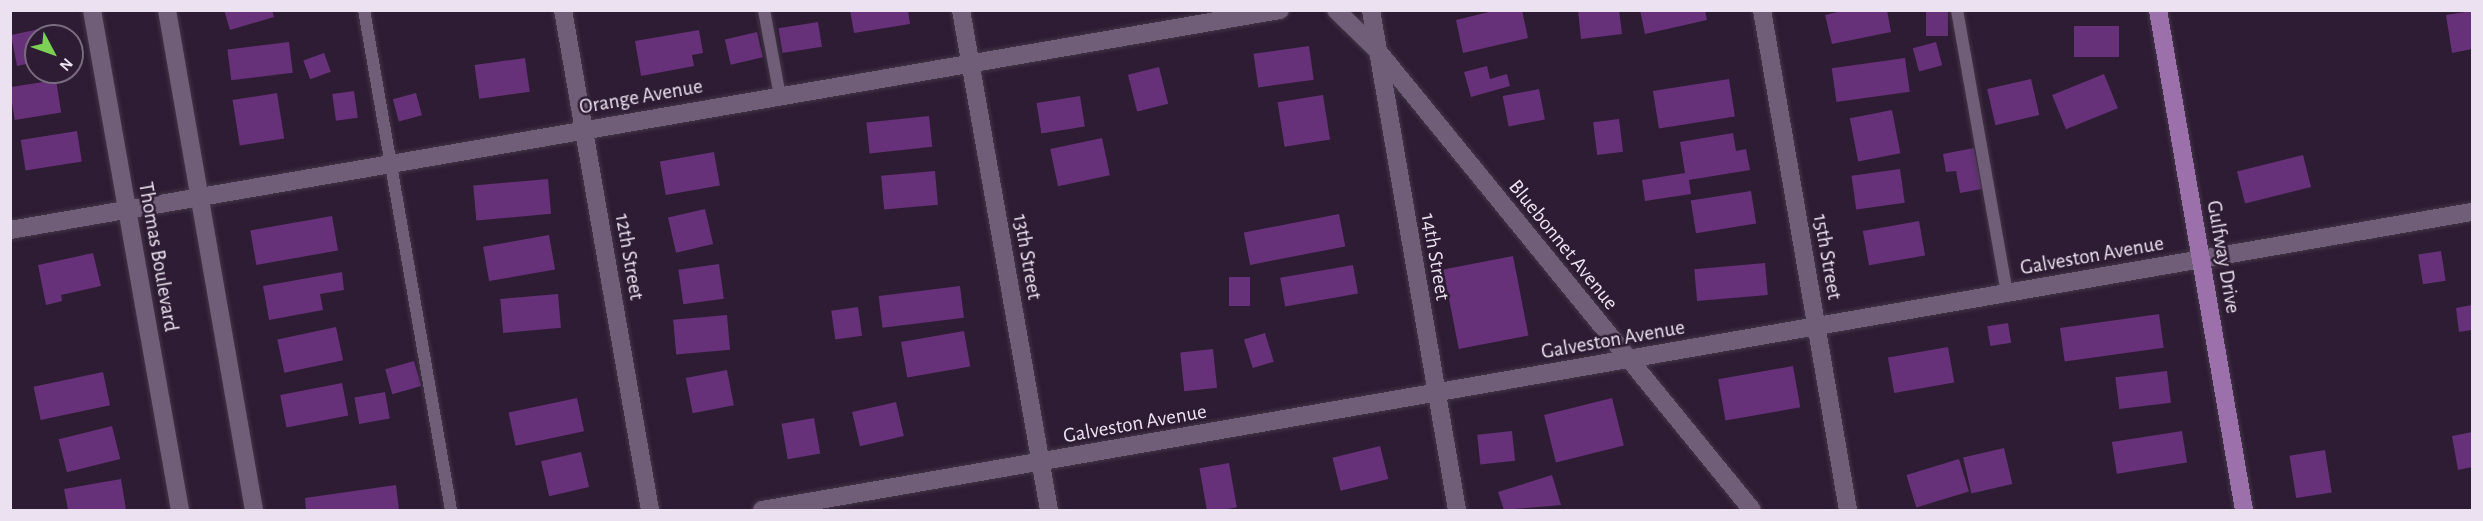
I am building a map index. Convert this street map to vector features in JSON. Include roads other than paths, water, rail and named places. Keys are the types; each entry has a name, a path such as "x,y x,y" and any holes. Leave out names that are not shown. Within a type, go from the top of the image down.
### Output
{"main road":[{"name":"Gulfway Drive","path":"2158,10 2244,510"}],"street":[{"name":"Thomas Boulevard","path":"92,10 180,510"},
{"path":"168,10 254,510"},
{"name":"12th Street","path":"562,10 650,510"},
{"name":"13th Street","path":"961,10 1049,510"},
{"name":"Orange Avenue","path":"10,230 1280,10"},
{"name":"Bluebonnet Avenue","path":"1336,10 1377,50 1627,360 1752,510"},
{"name":"14th Street","path":"1371,10 1457,510"},
{"name":"15th Street","path":"1762,10 1848,510"},
{"name":"Galveston Avenue","path":"762,510 1437,396 1627,360 2472,212"}],"lane":[{"path":"364,10 451,510"},
{"path":"764,10 780,96"},
{"path":"1957,10 2007,294"}]}
